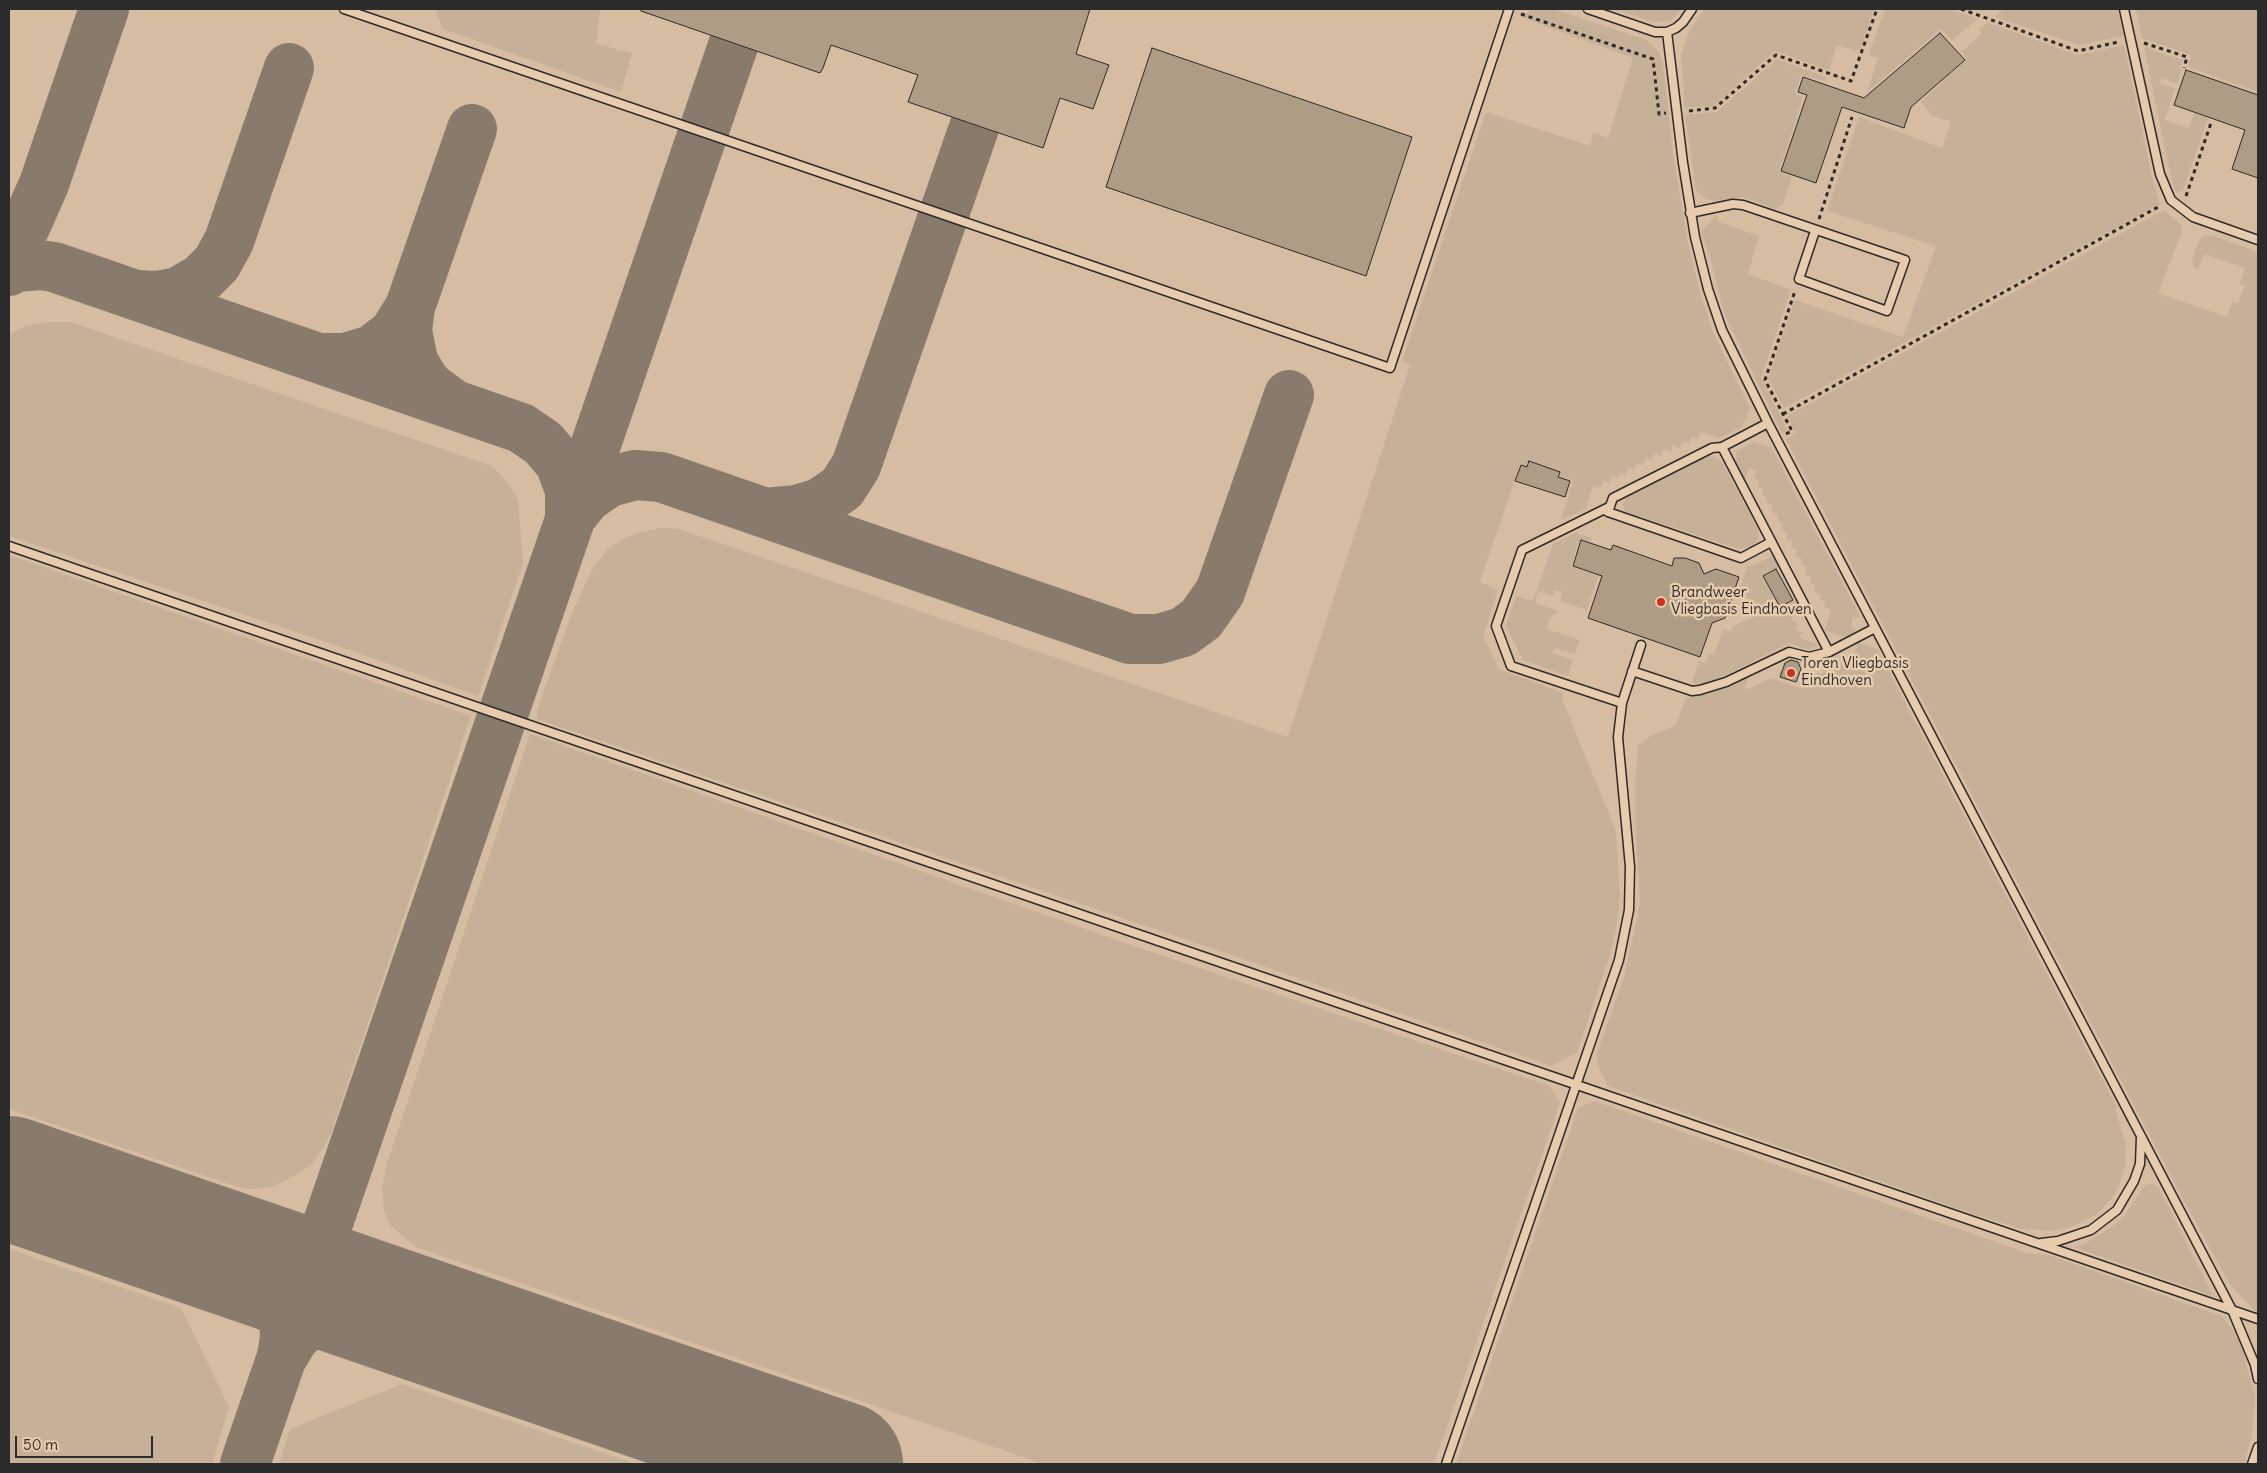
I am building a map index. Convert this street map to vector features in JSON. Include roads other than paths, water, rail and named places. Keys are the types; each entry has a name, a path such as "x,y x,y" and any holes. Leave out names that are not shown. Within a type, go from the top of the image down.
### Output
{"lane":[{"path":"344,9 1390,368 1509,9"},
{"path":"1588,9 1655,32 1667,32 1676,28 1692,9"},
{"path":"2124,9 2160,174 2171,200 2193,217 2258,240"},
{"path":"1667,32 1690,213 1708,289 1722,330 1776,439 2232,1310 2255,1365 2258,1379"},
{"path":"1690,213 1733,204 1744,205 1815,231 1905,260 1888,311 1798,279 1815,231"},
{"path":"1768,423 1722,448 1712,448 1612,498 1608,512 1741,558 1771,542"},
{"path":"1722,448 1829,652"},
{"path":"1609,507 1522,550 1496,626 1511,666 1622,703"},
{"path":"9,546 2258,1319"},
{"path":"1632,671 1692,691 1700,690 1726,682 1789,652 1809,657 1829,652 1875,628"},
{"path":"1446,1464 1619,960 1629,910 1630,867 1618,736 1622,703 1641,645"},
{"path":"2038,1244 2058,1241 2091,1230 2117,1210 2134,1181 2140,1164 2141,1135"},
{"path":"2252,1464 2258,1446"}],"place":[{"name":"Brandweer Vliegbasis Eindhoven","path":"1661,602"},
{"name":"Toren Vliegbasis Eindhoven","path":"1791,673"}]}
